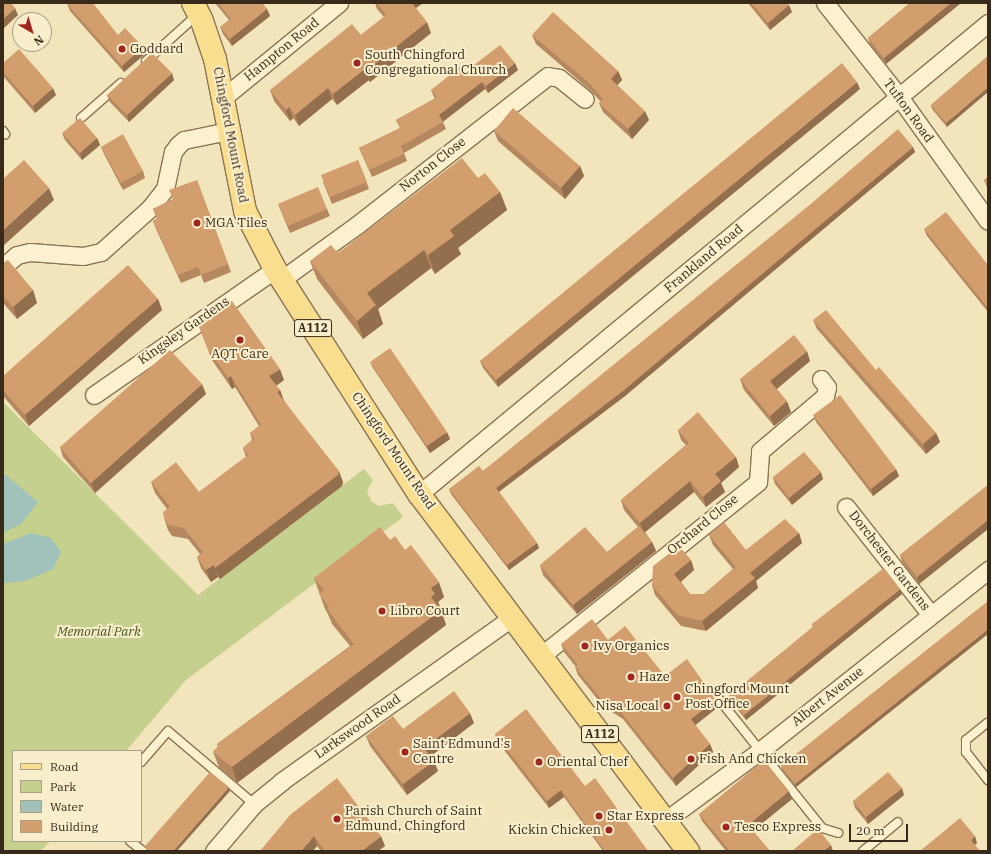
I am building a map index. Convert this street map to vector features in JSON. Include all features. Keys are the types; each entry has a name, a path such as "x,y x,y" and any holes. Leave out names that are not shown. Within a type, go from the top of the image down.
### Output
{"main road":[{"name":"Chingford Mount Road","path":"196,8 215,58 224,97 228,131 245,211 278,274 420,494 688,851"}],"street":[{"name":"Hampton Road","path":"224,97 339,3"},
{"name":"Tufton Road","path":"825,3 900,98 988,221"},
{"name":"Frankland Road","path":"420,494 900,98 988,23"},
{"name":"Norton Close","path":"278,274 357,225 548,76 559,78 584,99"},
{"path":"3,267 17,255 30,252 83,256 102,252 150,208 165,189 173,152 178,145 184,140 228,131"},
{"name":"Kingsley Gardens","path":"94,395 278,274"},
{"name":"Orchard Close","path":"542,655 758,482 760,451 825,396 827,387 821,379"},
{"name":"Dorchester Gardens","path":"846,507 931,615"},
{"name":"Albert Avenue","path":"666,820 761,750 988,570"},
{"name":"Larkswood Road","path":"214,851 254,804 282,781 513,617"}],"lane":[{"path":"138,67 196,8"},
{"path":"81,118 127,78"},
{"path":"714,693 822,828 838,833"},
{"path":"987,723 966,740 966,752 988,780"},
{"path":"142,761 168,731 254,804"},
{"path":"863,851 898,822"},
{"path":"131,842 143,851"}],"green space":[{"name":"Memorial Park","path":"3,402 198,595 364,469 373,480 367,491 371,501 379,506 393,503 403,517 186,680 127,750 12,750 12,842 49,842 41,851 3,851"}],"water":[{"path":"3,473 38,502 21,524 3,533"},
{"path":"31,533 51,538 61,552 53,569 25,581 3,583 3,544"}],"building":[{"path":"3,3 11,3 15,8 3,19"},
{"path":"93,3 118,35 125,28 143,47 122,66 67,4"},
{"path":"218,3 262,3 267,9 230,39 220,27 231,19"},
{"name":"South Chingford Congregational Church","path":"377,3 412,3 427,22 366,71 365,69 333,94 328,88 295,115 289,107 286,110 270,90 352,24 361,35 386,15"},
{"path":"751,3 787,3 789,5 768,23"},
{"path":"910,3 951,3 884,58 868,38"},
{"path":"553,12 618,71 611,79 645,111 628,129 599,103 603,99 588,82 532,35"},
{"path":"500,45 515,63 486,86 482,82 439,115 443,122 401,146 404,154 369,170 359,148 401,128 396,120 437,97 431,90 461,66 465,72"},
{"path":"16,52 22,52 53,88 33,106 3,72 3,63"},
{"path":"152,53 172,73 127,115 107,95"},
{"path":"988,56 988,87 946,123 931,105"},
{"path":"842,63 857,82 496,380 480,361"},
{"path":"513,108 580,166 561,188 494,131"},
{"path":"80,118 97,138 80,153 62,133"},
{"path":"898,129 913,147 623,391 496,488 537,543 507,565 449,489 479,466 483,471 812,203"},
{"path":"123,134 143,171 121,183 101,147"},
{"path":"462,158 478,178 485,173 500,192 450,230 454,236 428,255 424,250 367,293 376,305 357,321 310,261 331,245 338,253"},
{"path":"24,160 49,188 3,230 3,179"},
{"path":"358,160 367,182 330,197 321,175"},
{"path":"988,177 988,185 984,180"},
{"path":"197,180 228,264 201,275 198,267 178,275 153,221 157,219 153,209 173,199 169,190"},
{"path":"318,187 327,209 288,226 278,204"},
{"path":"946,212 988,265 988,308 924,229"},
{"path":"8,260 33,290 13,307 3,296 3,263"},
{"path":"128,265 158,299 25,415 3,390 3,376"},
{"path":"232,301 280,369 269,376 280,390 277,392 339,471 338,475 215,568 214,565 206,570 197,557 203,552 184,528 168,525 164,518 163,512 170,507 151,482 176,462 199,492 248,455 243,448 254,439 250,433 261,425 231,376 228,378 208,349 198,324"},
{"path":"826,310 876,370 879,367 936,433 923,444 813,320"},
{"path":"794,335 807,351 770,381 787,401 770,416 740,379"},
{"path":"390,348 447,432 427,446 370,362"},
{"path":"170,350 202,384 91,483 60,447"},
{"path":"840,395 896,469 871,489 813,415"},
{"path":"698,412 736,457 715,474 721,481 703,497 690,481 640,523 621,500 689,443 678,430"},
{"path":"804,452 821,472 789,498 773,477"},
{"path":"988,485 988,520 917,577 900,555"},
{"path":"785,519 799,533 750,573 755,578 702,621 677,615 652,585 653,566 679,546 691,560 674,574 690,594 704,594 736,567 709,535 724,522 746,550"},
{"path":"639,526 652,542 573,605 540,565 585,527 607,552"},
{"path":"380,527 390,540 395,536 405,550 411,545 439,582 431,588 435,594 431,597 441,610 232,767 213,752 218,746 217,744 354,644 327,609 329,607 319,594 324,590 314,578"},
{"path":"884,568 900,589 744,715 729,696 813,627 812,624"},
{"path":"988,601 988,629 795,784 781,766"},
{"path":"592,619 608,640 625,626 665,676 687,659 716,700 691,719 710,744 673,778 620,711 601,699 575,667 578,665 561,644"},
{"name":"Saint Edmund's Centre","path":"454,691 470,713 424,748 434,761 403,784 366,736 393,716 403,729"},
{"path":"526,709 585,786 595,778 648,851 605,851 561,790 547,801 495,734"},
{"path":"764,760 789,791 748,825 770,851 730,851 699,814"},
{"path":"210,772 229,787 173,851 146,851 146,845"},
{"path":"888,772 902,788 866,817 853,801"},
{"name":"Parish Church of Saint Edmund, Chingford","path":"337,778 381,836 362,851 325,851 314,836 301,851 260,851 290,815"},
{"path":"960,818 975,836 971,840 980,851 920,851"},
{"path":"818,829 831,845 823,851 792,851"}],"place":[{"name":"Goddard","path":"122,49"},
{"name":"South Chingford Congregational Church","path":"357,63"},
{"name":"MGA Tiles","path":"197,223"},
{"name":"AQT Care","path":"240,340"},
{"name":"Libro Court","path":"382,611"},
{"name":"Ivy Organics","path":"585,646"},
{"name":"Haze","path":"631,677"},
{"name":"Chingford Mount Post Office","path":"677,697"},
{"name":"Nisa Local","path":"667,706"},
{"name":"Saint Edmund's Centre","path":"405,752"},
{"name":"Fish And Chicken","path":"691,759"},
{"name":"Oriental Chef","path":"539,762"},
{"name":"Star Express","path":"599,816"},
{"name":"Parish Church of Saint Edmund, Chingford","path":"337,819"},
{"name":"Tesco Express","path":"726,827"},
{"name":"Kickin Chicken","path":"609,830"}]}
